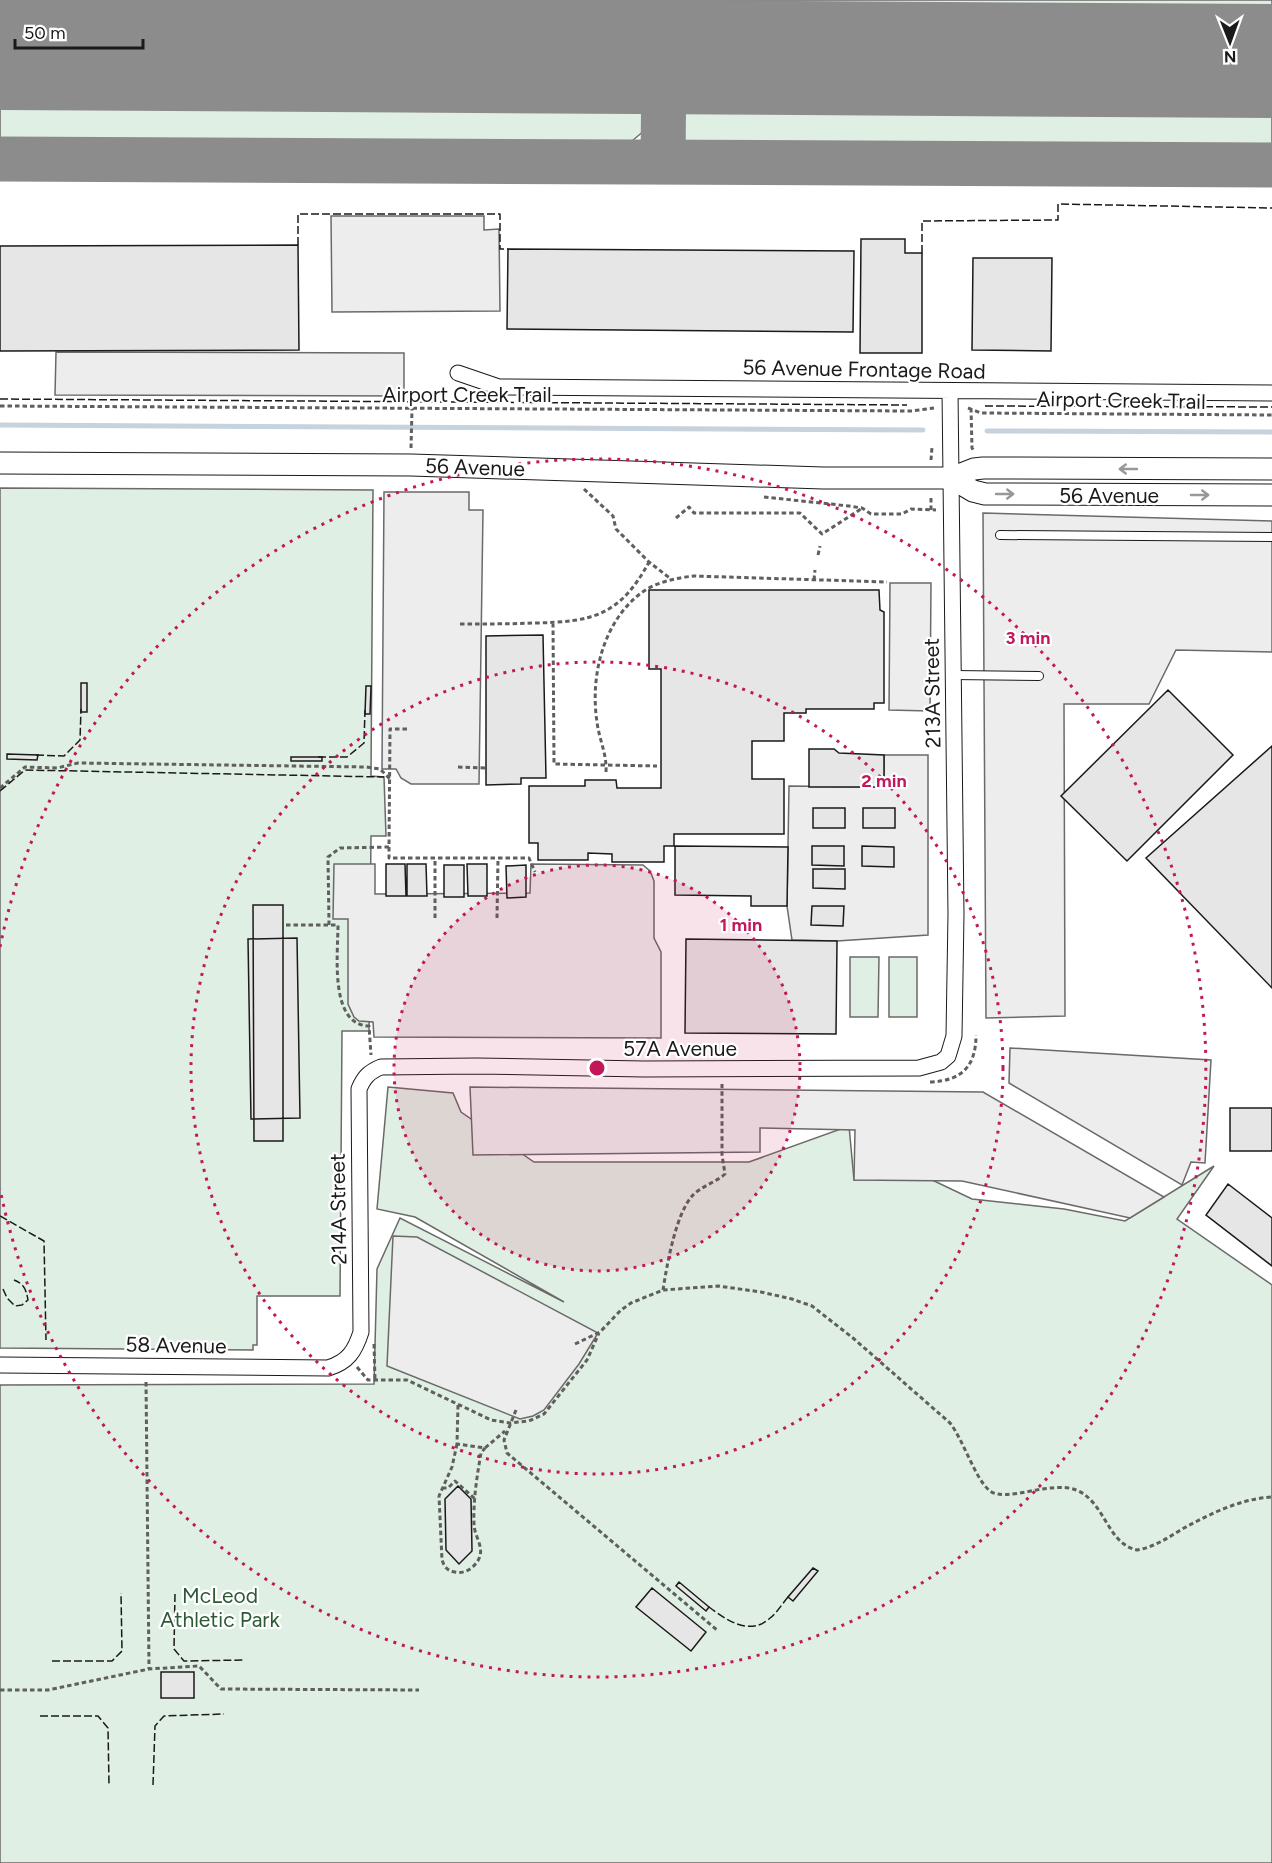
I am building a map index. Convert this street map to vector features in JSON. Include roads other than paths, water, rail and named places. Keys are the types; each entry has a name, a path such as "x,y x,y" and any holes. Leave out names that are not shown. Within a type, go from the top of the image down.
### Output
{"main road":[{"name":"56 Avenue","path":"0,463 411,465 823,478 951,478 983,468 1272,469"},
{"name":"56 Avenue","path":"951,478 974,491 985,494 1272,495"}],"street":[{"name":"56 Avenue Frontage Road","path":"458,374 499,387 1272,393"},
{"name":"213A Street","path":"941,1062 948,1056 954,1036 956,914 950,391"},
{"name":"57A Avenue","path":"376,1061 920,1068 941,1062"},
{"name":"214A Street","path":"348,1358 357,1346 361,1332 359,1089 376,1061"},
{"name":"58 Avenue","path":"0,1365 327,1368 339,1365 348,1358"}],"lane":[{"path":"1000,535 1272,537"},
{"path":"953,675 1039,676"}],"waterway":[{"path":"0,425 923,430"},
{"path":"987,431 1272,432"}],"park label":[{"name":"McLeod Athletic Park","path":"220,1607"}]}
